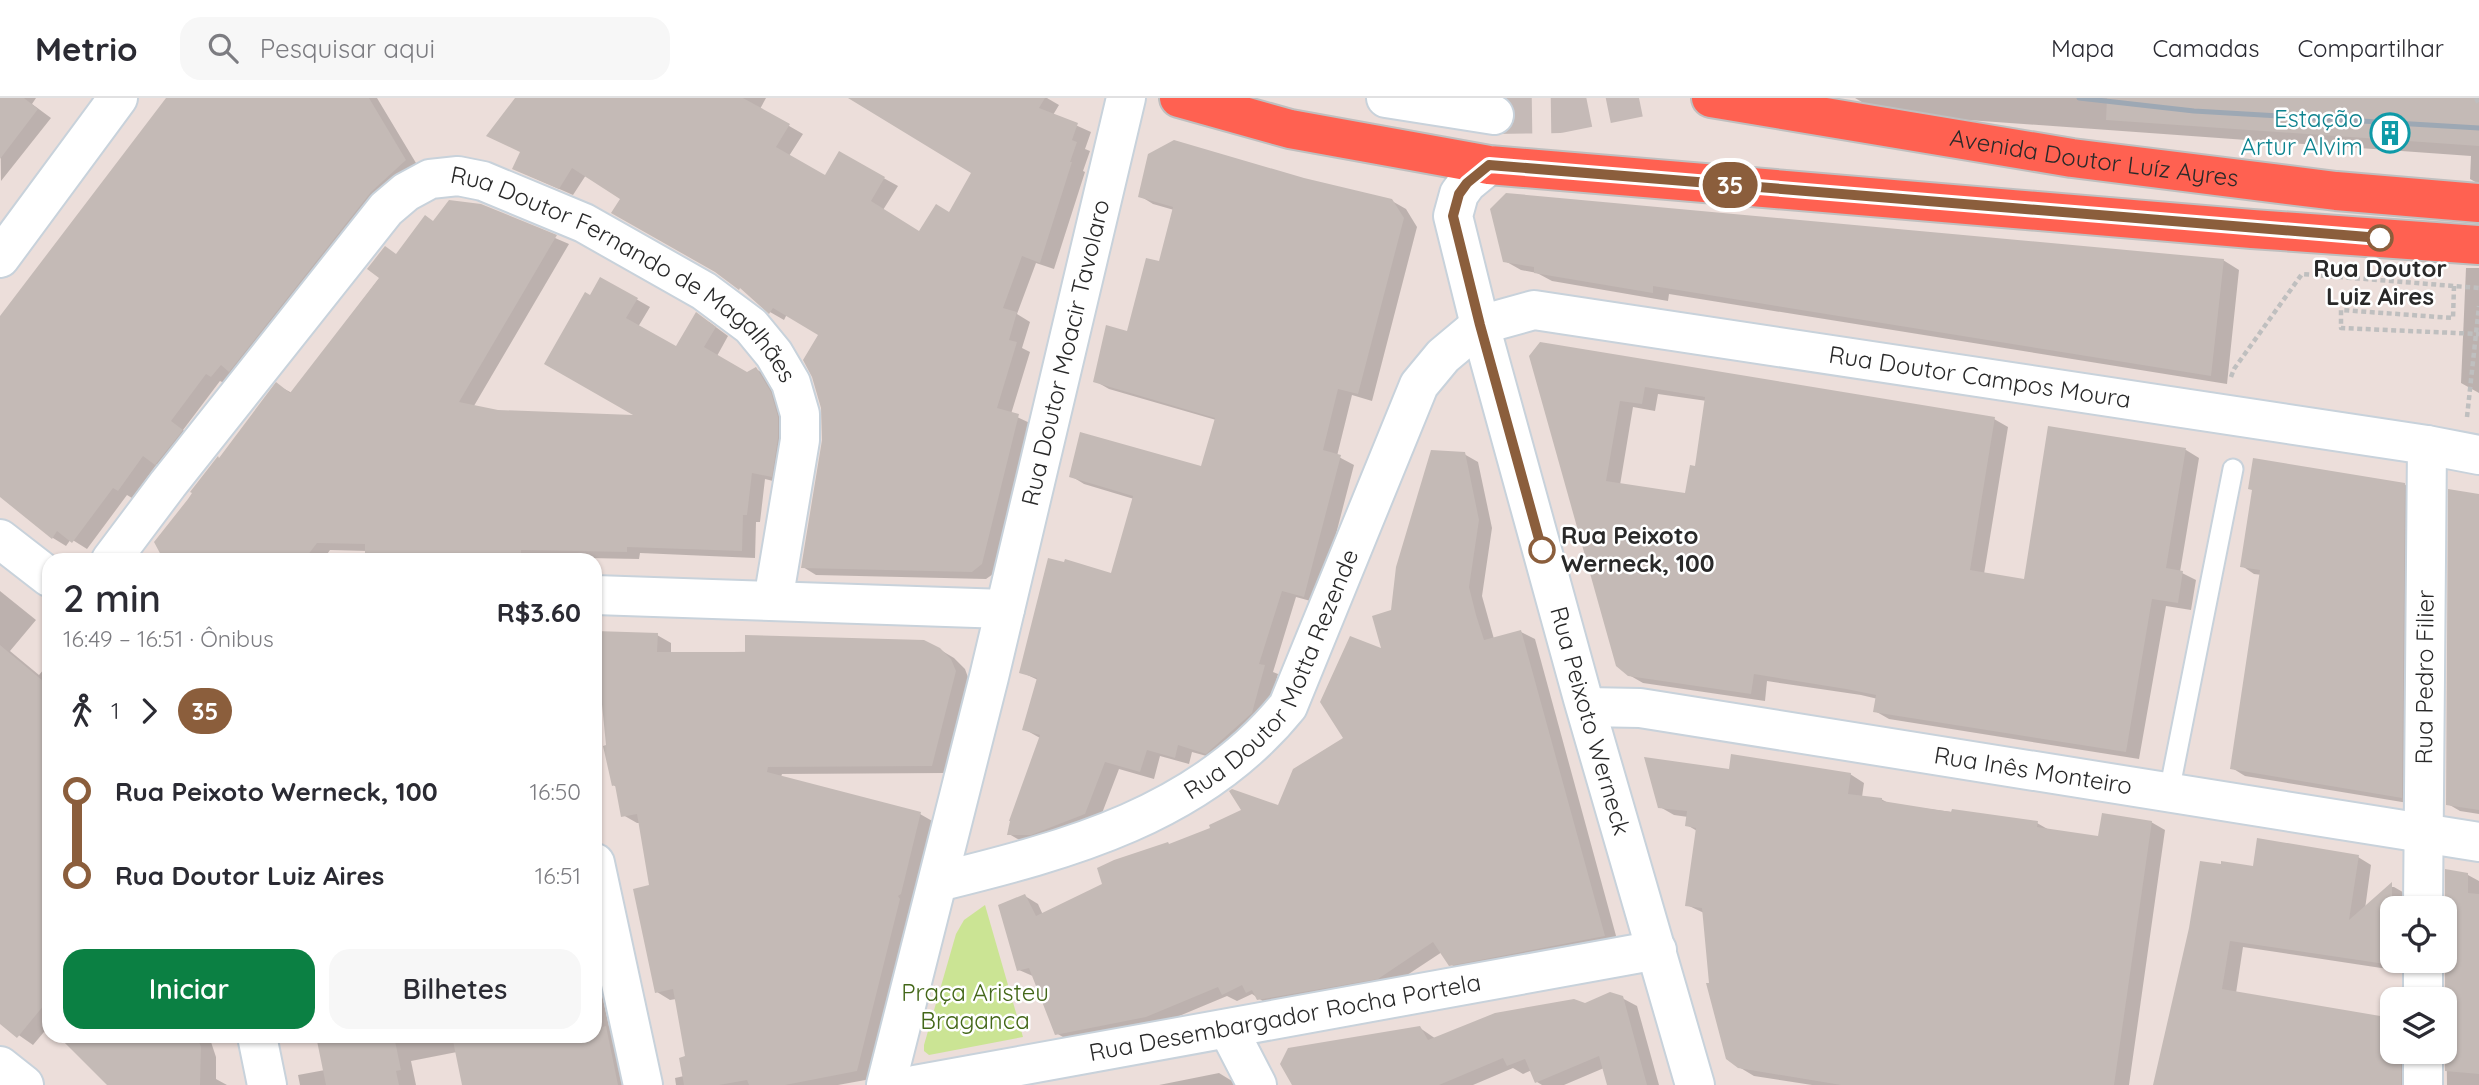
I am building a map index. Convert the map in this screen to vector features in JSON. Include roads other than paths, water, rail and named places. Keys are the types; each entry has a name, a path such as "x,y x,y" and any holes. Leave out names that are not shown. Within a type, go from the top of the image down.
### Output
{"highway":[{"name":"Avenida Doutor Luíz Ayres","path":"1179,98 1290,129 1489,165 2252,229 2479,245"},
{"name":"Avenida Doutor Luíz Ayres","path":"1711,98 2072,158 2336,191 2479,203"}],"street":[{"path":"1,256 118,98"},
{"name":"Rua Doutor Moacir Tavolaro","path":"886,1085 1005,608 1126,98"},
{"path":"1386,98 1494,115"},
{"name":"Rua Peixoto Werneck","path":"1489,165 1467,183 1459,194 1453,216 1480,325 1586,707 1695,1085"},
{"name":"Rua Doutor Fernando de Magalhães","path":"116,553 386,209 406,192 430,179 458,176 483,181 584,223 632,250 704,291 751,326 774,354 791,383 800,414 800,440 773,601"},
{"name":"Rua Doutor Campos Moura","path":"1480,325 1534,310 2479,455"},
{"name":"Rua Doutor Motta Rezende","path":"938,882 1031,859 1094,838 1151,813 1239,757 1266,732 1288,706 1419,385 1443,356 1480,325"},
{"name":"Rua Pedro Filier","path":"2423,896 2427,445"},
{"path":"0,538 42,571"},
{"path":"602,595 1005,608"},
{"name":"Rua Inês Monteiro","path":"1586,707 1640,708 2479,842"},
{"path":"602,895 643,1085"},
{"name":"Rua Desembargador Rocha Portela","path":"915,1085 1015,1076 1228,1029 1657,950"},
{"path":"1228,1029 1257,1085"},
{"path":"258,1043 267,1085"},
{"path":"2423,1064 2423,1085"},
{"path":"0,1066 24,1085"}],"lane":[{"path":"2169,792 2233,469"}],"tunnel":[{"path":"1494,115 1560,114 1639,98"}],"railway":[{"path":"2079,98 2194,111 2479,128"}],"place":[{"name":"Estação Artur Alvim","path":"2390,133"},
{"name":"Rua Doutor Luiz Aires","path":"2380,238"},
{"name":"Rua Peixoto Werneck, 100","path":"1542,550"}],"park label":[{"name":"Praça Aristeu Braganca","path":"975,1007"}]}
